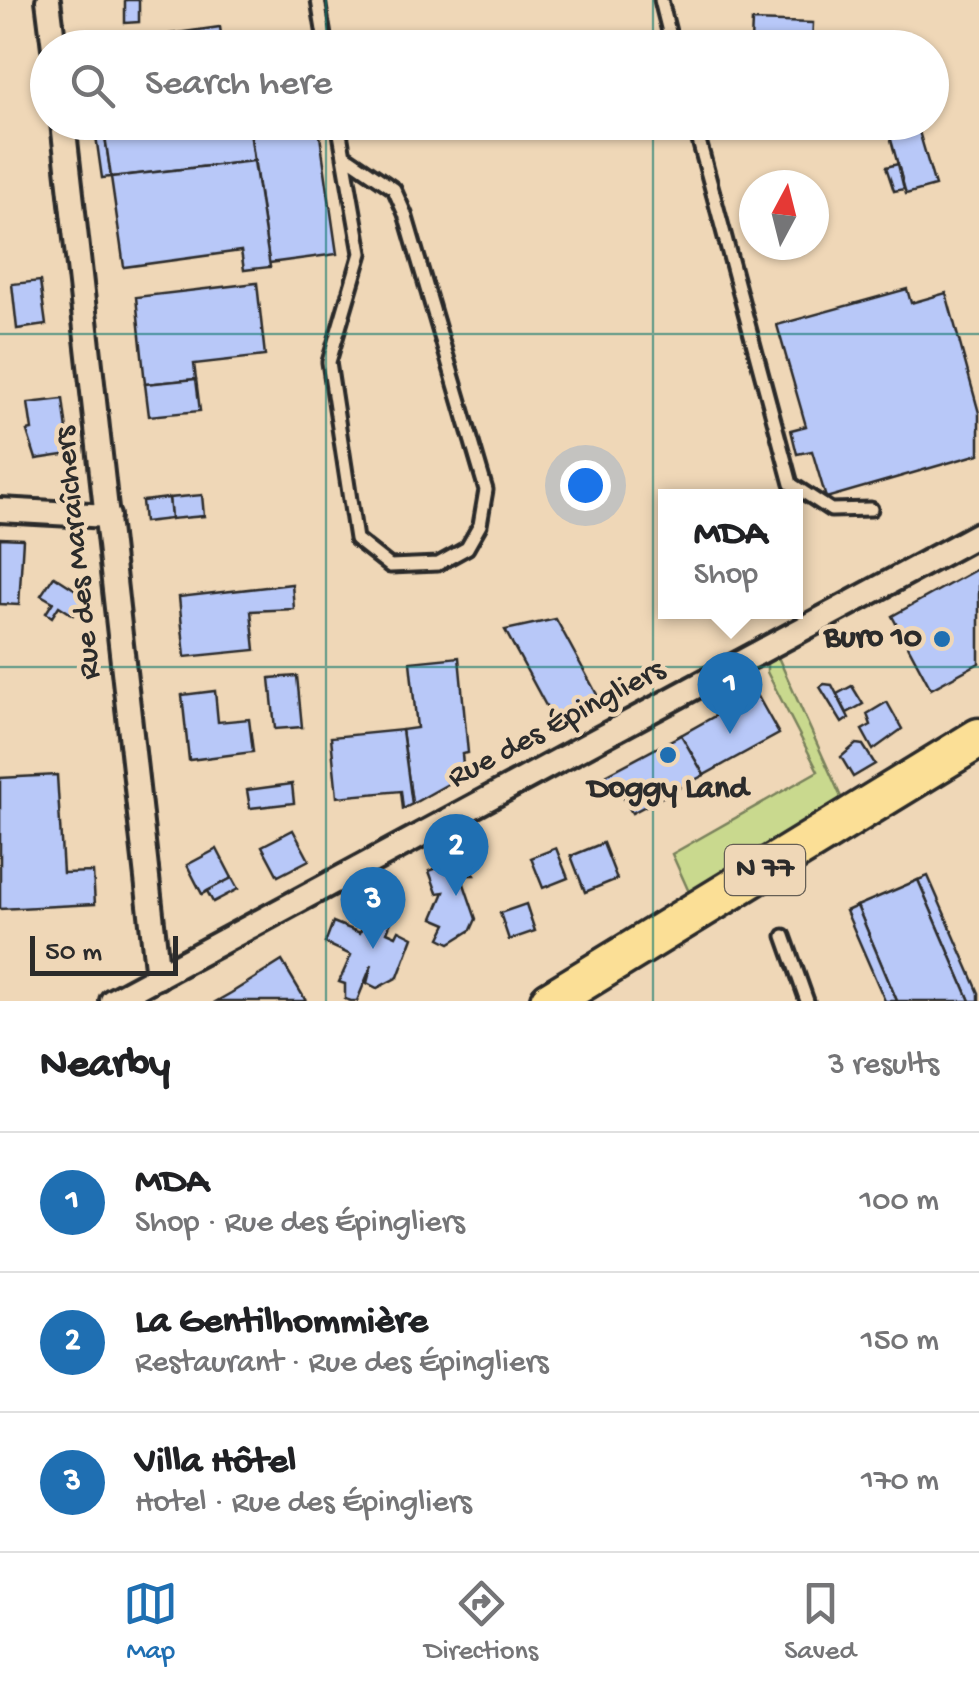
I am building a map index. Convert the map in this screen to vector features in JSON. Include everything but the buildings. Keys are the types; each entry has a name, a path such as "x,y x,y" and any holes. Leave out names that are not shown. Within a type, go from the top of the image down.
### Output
{"main road":[{"name":"N 77","path":"550,1001 979,738"}],"street":[{"path":"48,0 52,30"},
{"name":"Rue des Maraîchers","path":"65,140 158,977"},
{"path":"0,510 108,516"},
{"name":"Rue des Épingliers","path":"112,1001 979,534"}],"lane":[{"path":"318,0 323,30"},
{"path":"660,0 669,30"},
{"path":"341,140 360,253 329,362 356,539 390,566 438,564 467,548 480,525 486,490 405,214 394,189 344,155"},
{"path":"699,140 791,484 799,489"},
{"path":"803,492 831,510 871,509"},
{"path":"784,936 806,1001"}],"green space":[{"path":"778,657 845,806 696,894 689,892 672,854 818,771 767,672 767,662"}],"place":[{"name":"Buro 10","path":"942,639"},
{"name":"MDA","path":"730,734"},
{"name":"Doggy Land","path":"668,755"},
{"name":"La Gentilhommière","path":"456,896"},
{"name":"Villa Hôtel","path":"373,949"}]}
